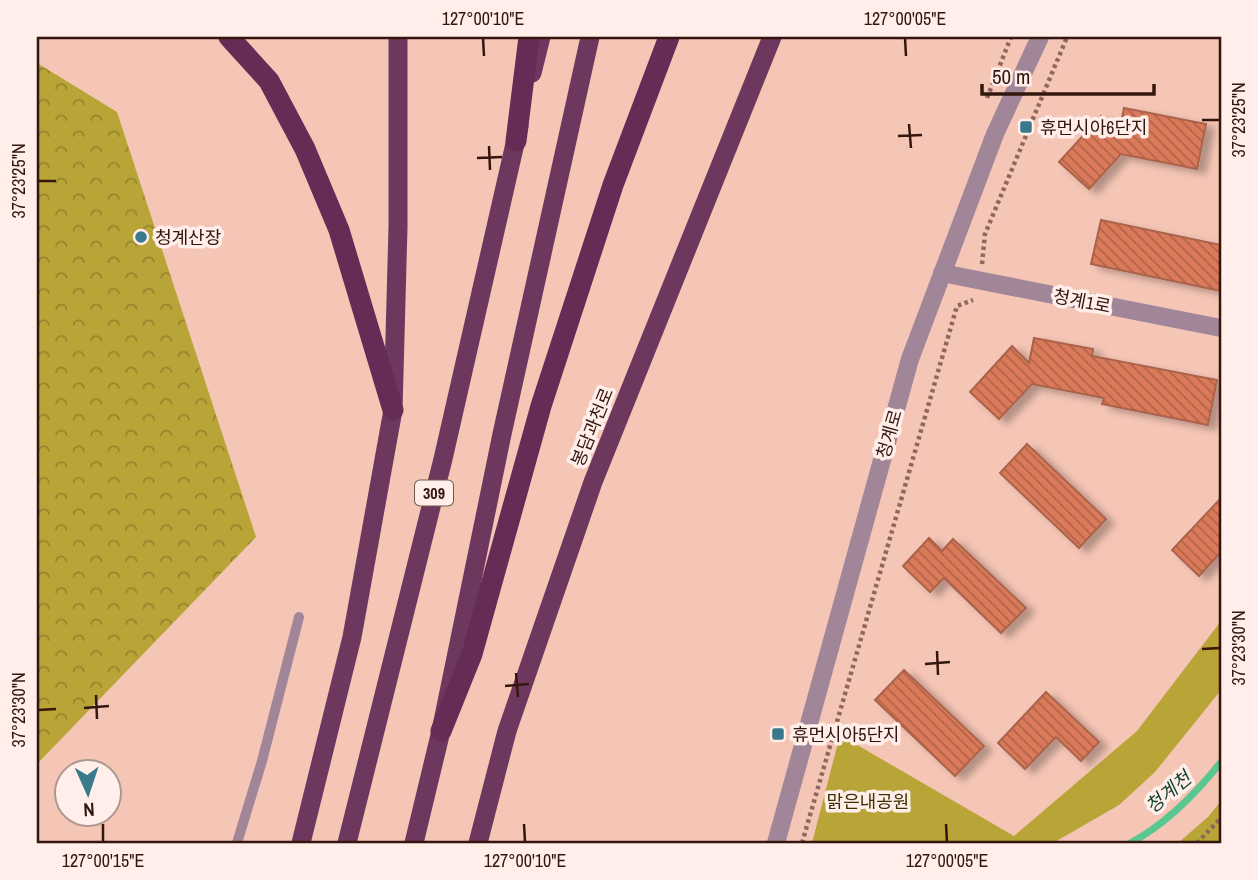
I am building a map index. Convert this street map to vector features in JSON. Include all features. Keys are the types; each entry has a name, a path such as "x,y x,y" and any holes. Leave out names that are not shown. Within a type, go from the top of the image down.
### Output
{"highway":[{"path":"229,37 269,81 305,149 340,230 393,410"},
{"path":"302,843 352,637 393,410 398,227 398,37"},
{"path":"516,141 529,37"},
{"name":"309","path":"347,843 443,459 541,37"},
{"path":"414,843 441,731 502,434 590,37"},
{"path":"441,731 472,654 545,393 614,185 669,37"},
{"name":"봉담과천로","path":"478,843 507,731 593,482 772,37"}],"street":[{"name":"청계로","path":"776,843 907,372 995,134 1040,37"},
{"name":"청계1로","path":"942,273 1221,328"}],"lane":[{"path":"237,843 262,761 299,617"}],"path":[{"path":"802,843 957,306 973,300 985,253 985,233 1067,37"},
{"path":"1197,843 1221,817"}],"green space":[{"path":"37,63 117,112 256,537 37,764"},
{"name":"맑은내공원","path":"1221,621 1221,690 1155,772 1119,805 1053,843 812,843 840,735 1014,836 1137,731"},
{"path":"1221,801 1221,843 1178,843 1208,817"}],"building":[{"path":"1124,108 1206,124 1197,169 1121,154 1089,189 1059,162 1101,116 1119,133"},
{"path":"1101,220 1221,245 1221,291 1091,264"},
{"path":"1034,338 1093,349 1092,356 1217,380 1208,425 1102,404 1104,398 1032,384 999,419 970,392 1012,346 1029,363"},
{"path":"1027,444 1106,519 1079,548 1000,473"},
{"path":"1221,498 1221,552 1199,576 1172,550"},
{"path":"929,538 942,551 953,539 1026,608 1001,633 944,578 930,592 903,566"},
{"path":"904,670 984,746 955,776 875,700"},
{"path":"1046,692 1099,742 1081,761 1056,737 1025,769 998,743"}],"waterway":[{"name":"청계천","path":"1130,843 1156,827 1180,807 1221,762"}],"place":[{"name":"휴먼시아6단지","path":"1026,127"},
{"name":"청계산장","path":"141,237"},
{"name":"휴먼시아5단지","path":"778,734"}]}
